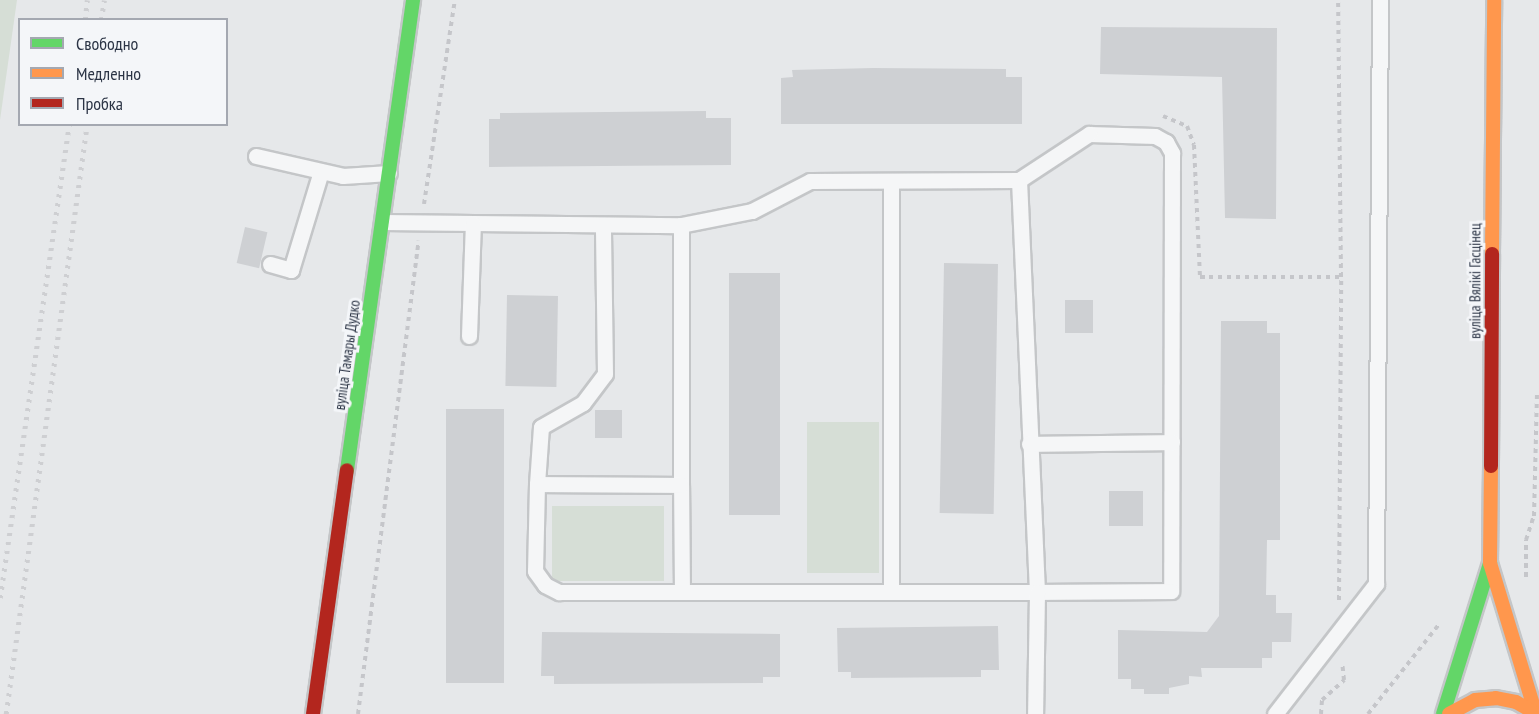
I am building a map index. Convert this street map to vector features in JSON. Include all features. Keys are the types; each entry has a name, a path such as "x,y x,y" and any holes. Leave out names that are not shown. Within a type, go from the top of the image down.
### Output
{"main road":[{"name":"вуліца Тамары Дудко","path":"313,714 413,0"},
{"name":"вуліца Вялікі Гасцінец","path":"1443,714 1490,563 1494,0"},
{"name":"вуліца Вялікі Гасцінец","path":"1490,563 1536,713"},
{"path":"1449,714 1475,700 1496,698 1536,713"}],"lane":[{"path":"1275,714 1376,584 1380,0"},
{"path":"382,222 681,225 752,211 810,181 891,183 1019,180 1089,134 1155,136 1166,142 1172,153 1171,591 560,592 545,585 535,571 541,427 583,403 605,374 603,225"},
{"path":"256,156 343,176 388,173"},
{"path":"270,264 291,270 321,171"},
{"path":"1019,180 1037,592 1035,714"},
{"path":"891,183 891,590"},
{"path":"469,336 473,224"},
{"path":"681,225 682,592"},
{"path":"1029,444 1172,442"},
{"path":"537,484 681,485"}],"path":[{"path":"358,714 422,223 455,0"},
{"path":"1321,714 1322,700 1344,680 1339,633 1341,277 1338,0"},
{"path":"1150,116 1171,116 1187,126 1194,145 1200,277 1341,277"},
{"path":"1526,588 1526,540 1534,516 1537,393"},
{"path":"1368,714 1446,615"}],"shaded area":[{"path":"0,0 17,0 0,120"},
{"path":"807,422 879,422 879,573 807,573"},
{"path":"552,506 664,506 664,581 552,581"}],"building":[{"path":"1101,27 1277,28 1276,219 1225,218 1222,77 1100,74"},
{"path":"1006,69 1006,77 1022,77 1022,124 781,124 781,78 793,77 792,70"},
{"path":"706,111 706,118 731,118 731,165 489,167 489,119 500,119 500,113"},
{"path":"245,227 267,232 259,268 237,263"},
{"path":"944,263 998,264 994,514 940,513"},
{"path":"729,273 780,273 780,515 729,515"},
{"path":"507,295 558,296 556,387 505,386"},
{"path":"1065,300 1093,300 1093,333 1065,333"},
{"path":"1221,321 1267,321 1267,333 1280,333 1280,540 1267,540 1266,595 1276,595 1276,613 1292,613 1291,642 1272,642 1272,658 1262,658 1262,668 1201,668 1202,677 1189,676 1189,684 1169,688 1169,694 1144,694 1144,689 1131,689 1131,679 1118,679 1118,630 1207,632 1219,616"},
{"path":"446,409 504,409 504,683 446,683"},
{"path":"595,410 622,410 622,438 595,438"},
{"path":"1109,491 1143,491 1143,526 1109,526"},
{"path":"998,626 999,670 981,670 981,677 851,678 851,672 838,672 837,628"},
{"path":"542,632 780,634 780,677 763,677 763,683 554,684 554,676 541,676"}],"railway":[{"path":"85,18 87,0"},
{"path":"101,18 104,0"},
{"path":"0,598 69,126"},
{"path":"6,714 87,126"}],"traffic: fast":[{"path":"347,470 413,0"},
{"path":"1443,714 1490,563"}],"traffic: slow":[{"path":"1492,254 1494,0"},
{"path":"1491,466 1490,563 1535,711"},
{"path":"1449,714 1475,700 1496,698 1516,702 1537,714"}],"traffic: jam":[{"path":"1491,466 1492,254"},
{"path":"313,714 347,470"}]}
